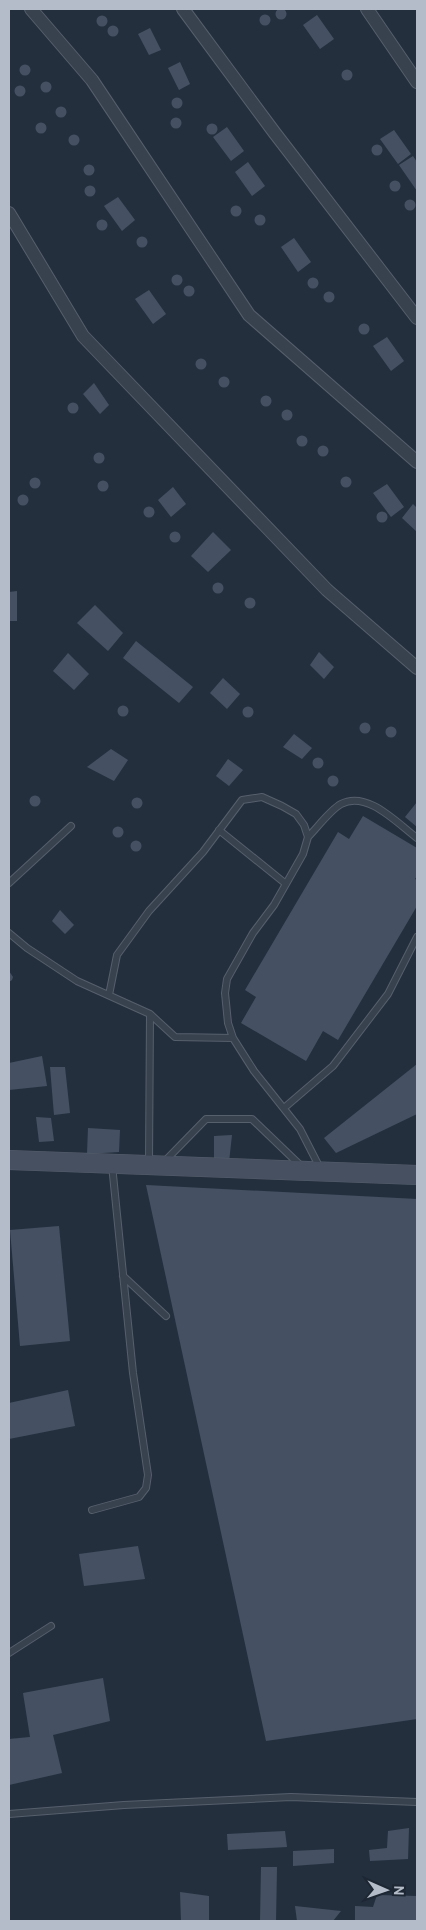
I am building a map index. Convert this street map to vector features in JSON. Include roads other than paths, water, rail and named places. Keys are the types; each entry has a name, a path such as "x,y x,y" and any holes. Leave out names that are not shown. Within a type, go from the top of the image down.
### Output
{"street":[{"path":"31,9 92,80 249,314 417,462"},
{"path":"183,9 274,132 417,318"},
{"path":"367,9 417,82"},
{"path":"9,213 83,336 326,590 417,668"},
{"path":"9,1160 417,1175"}],"lane":[{"path":"109,996 117,955 149,911 203,852 242,800 262,797 282,806 296,814 304,825 308,837"},
{"path":"315,1171 300,1129 254,1071 233,1038 228,1023 225,993 227,979 252,934 274,905 286,884 303,854 308,837 341,804 358,800 369,802 417,838"},
{"path":"9,883 71,826"},
{"path":"219,830 286,884"},
{"path":"9,933 77,981 150,1014 175,1037 233,1038"},
{"path":"284,1108 333,1066 344,1052 388,994 417,937"},
{"path":"150,1014 155,1165"},
{"path":"155,1165 206,1119 252,1119 315,1171"},
{"path":"92,1510 139,1497 146,1488 148,1475 133,1373 112,1164"},
{"path":"123,1276 166,1316"},
{"path":"9,1653 51,1626"},
{"path":"9,1814 124,1805 291,1797 417,1802"}]}
